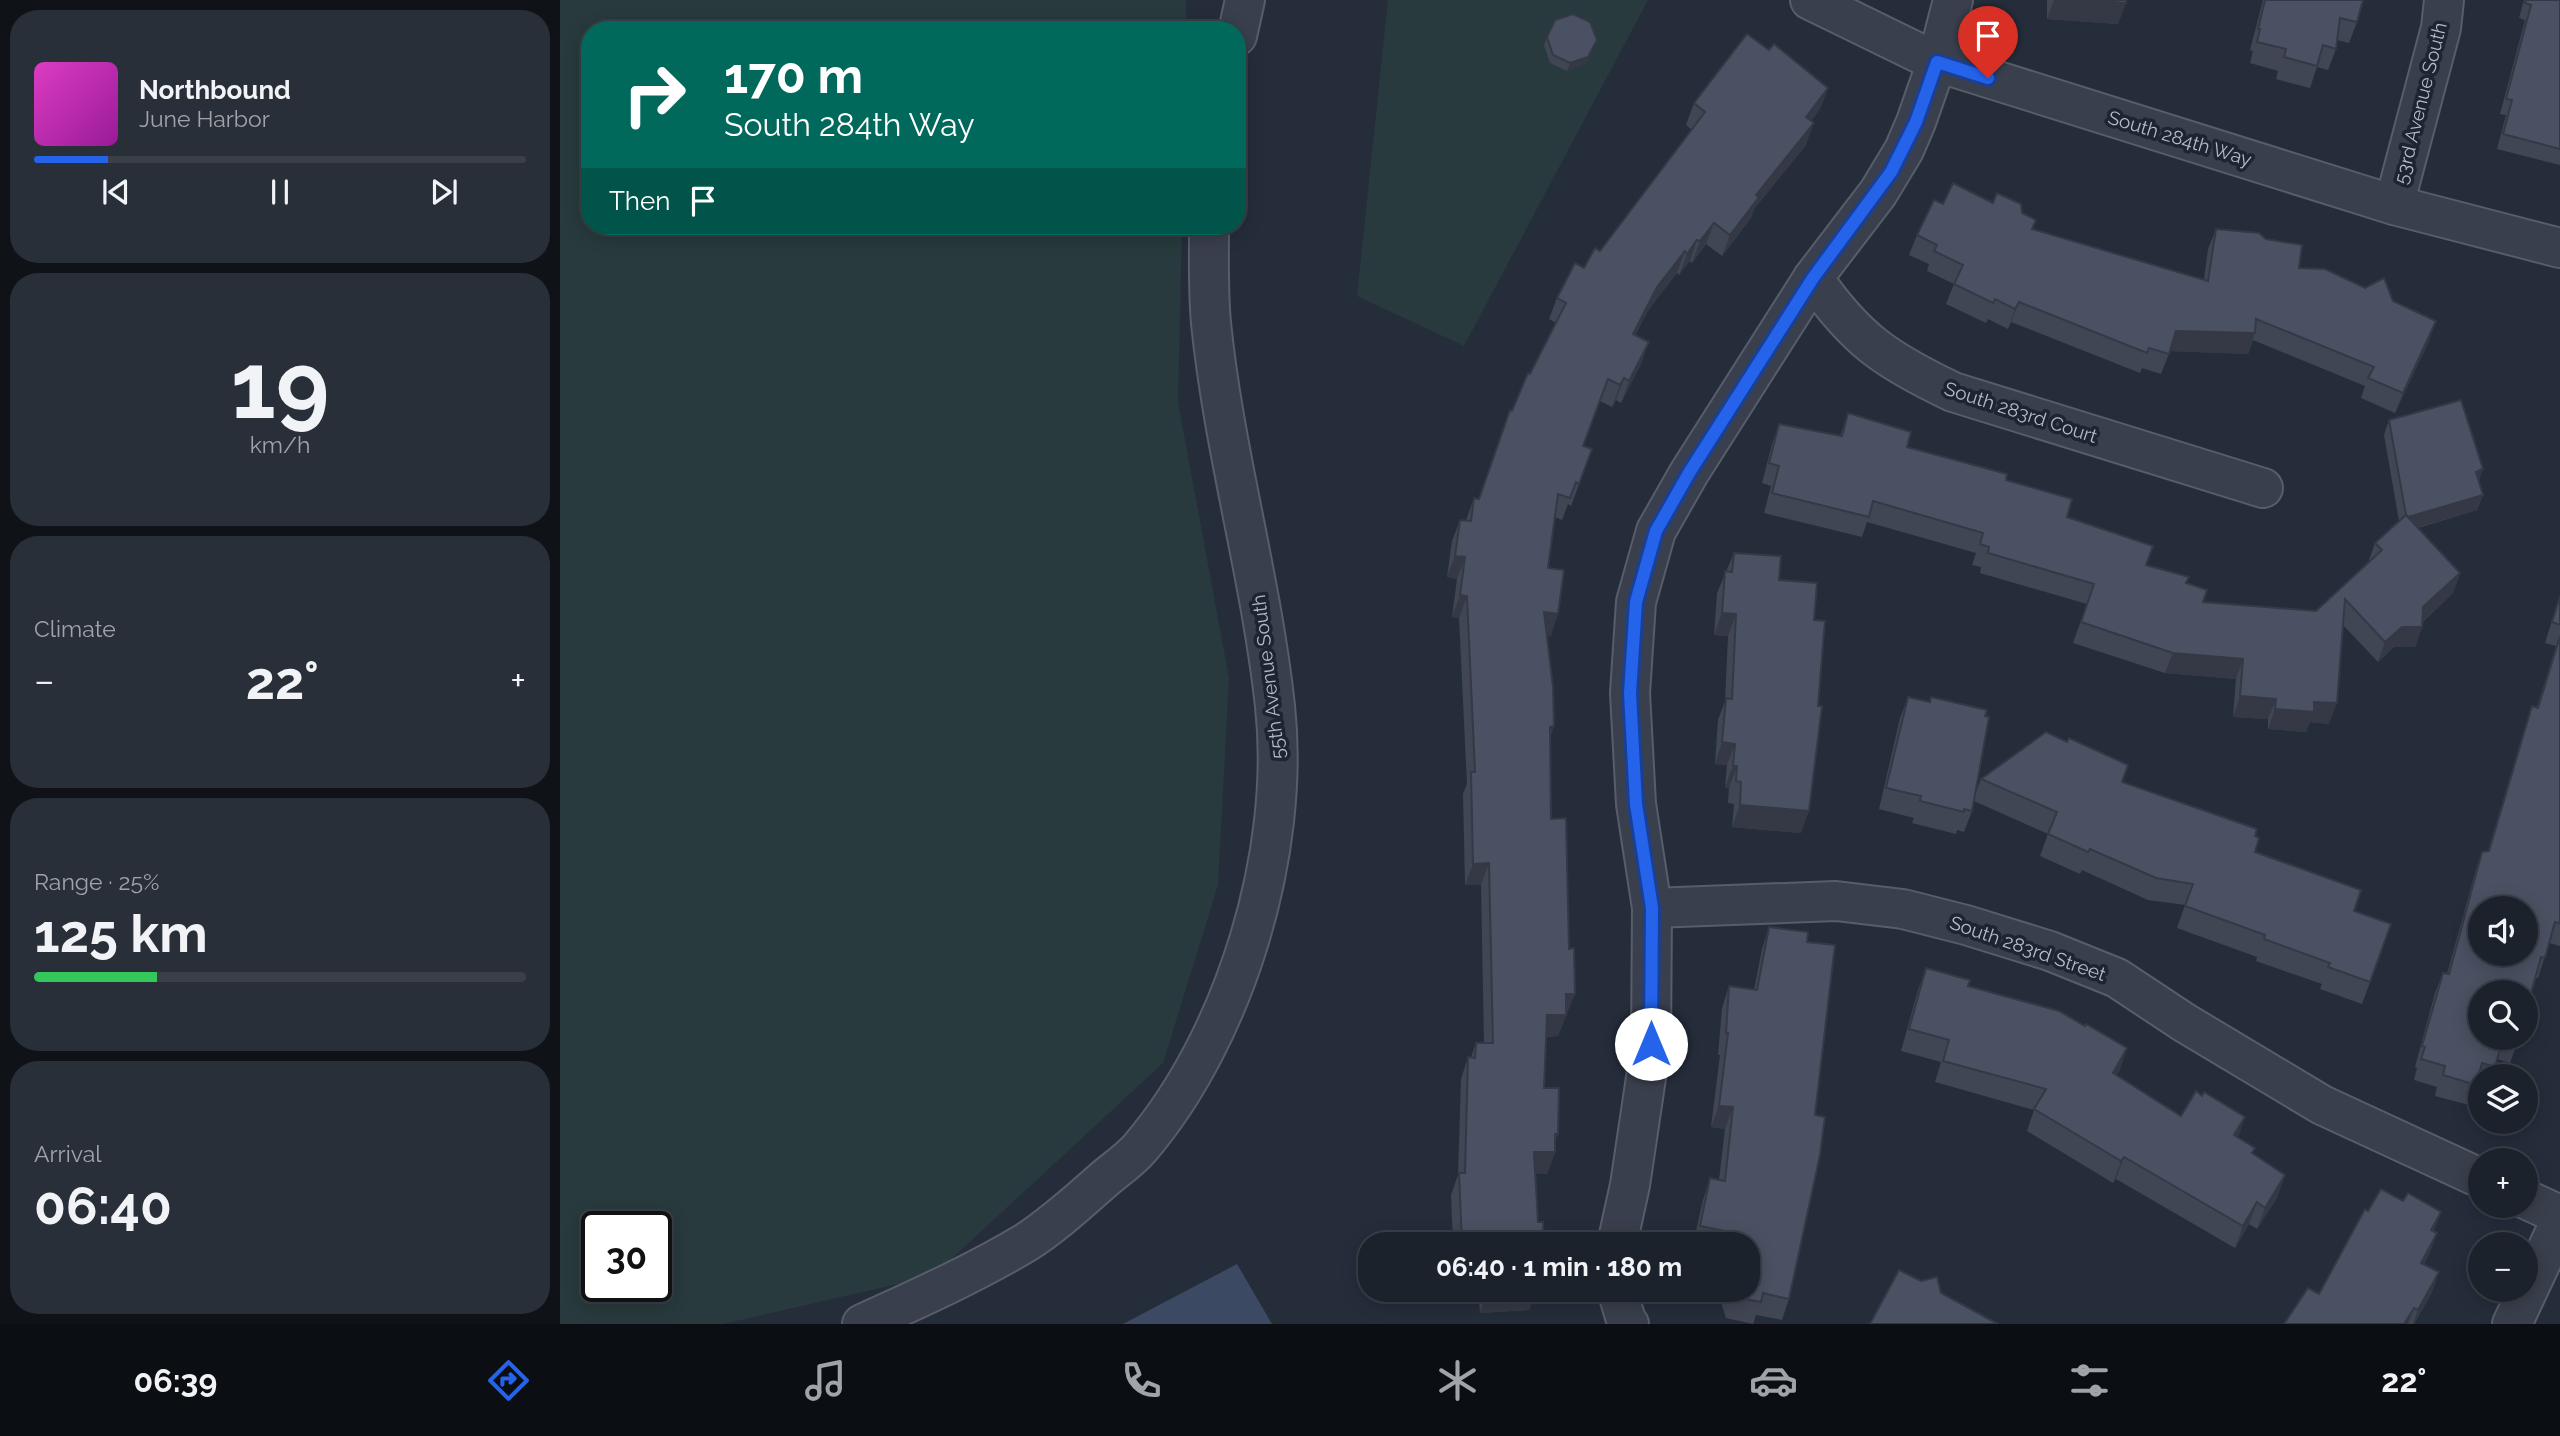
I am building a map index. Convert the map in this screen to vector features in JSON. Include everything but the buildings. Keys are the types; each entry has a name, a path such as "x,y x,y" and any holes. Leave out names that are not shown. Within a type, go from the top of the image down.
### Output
{"street":[{"path":"1240,21 1245,0"},
{"name":"South 284th Way","path":"1810,0 1937,62 2394,205 2560,248"},
{"path":"1620,1232 1630,1185 1651,1044 1652,908 1636,804 1630,693 1636,602 1656,531 1689,473 1813,278 1878,193 1904,150 1937,62 1953,0"},
{"name":"53rd Avenue South","path":"2394,205 2441,28 2444,0"},
{"name":"55th Avenue South","path":"862,1324 959,1279 1028,1241 1081,1200 1139,1149 1178,1094 1206,1046 1230,992 1249,939 1271,847 1278,795 1279,752 1260,595 1221,400 1210,320 1209,235"},
{"name":"South 283rd Court","path":"1813,278 1836,311 1875,349 1914,373 1953,392 2263,488"},
{"name":"South 283rd Street","path":"1652,908 1836,901 1903,909 2050,951 2117,978 2185,1023 2322,1105 2468,1172"},
{"path":"2538,1205 2560,1215"},
{"path":"2512,1324 2560,1222"}],"shaded area":[{"path":"560,0 1186,0 1186,21 581,21 581,235 1182,235 1178,402 1229,678 1218,885 1163,1063 933,1276 723,1324 560,1324"},
{"path":"1388,0 1648,0 1464,346 1357,296"}],"water":[{"path":"1237,1264 1272,1324 1123,1324"}],"route":[{"path":"1651,1044 1652,908 1636,804 1630,693 1636,602 1656,531 1689,473 1813,278 1891,172 1916,122 1937,62 1988,78"}]}
